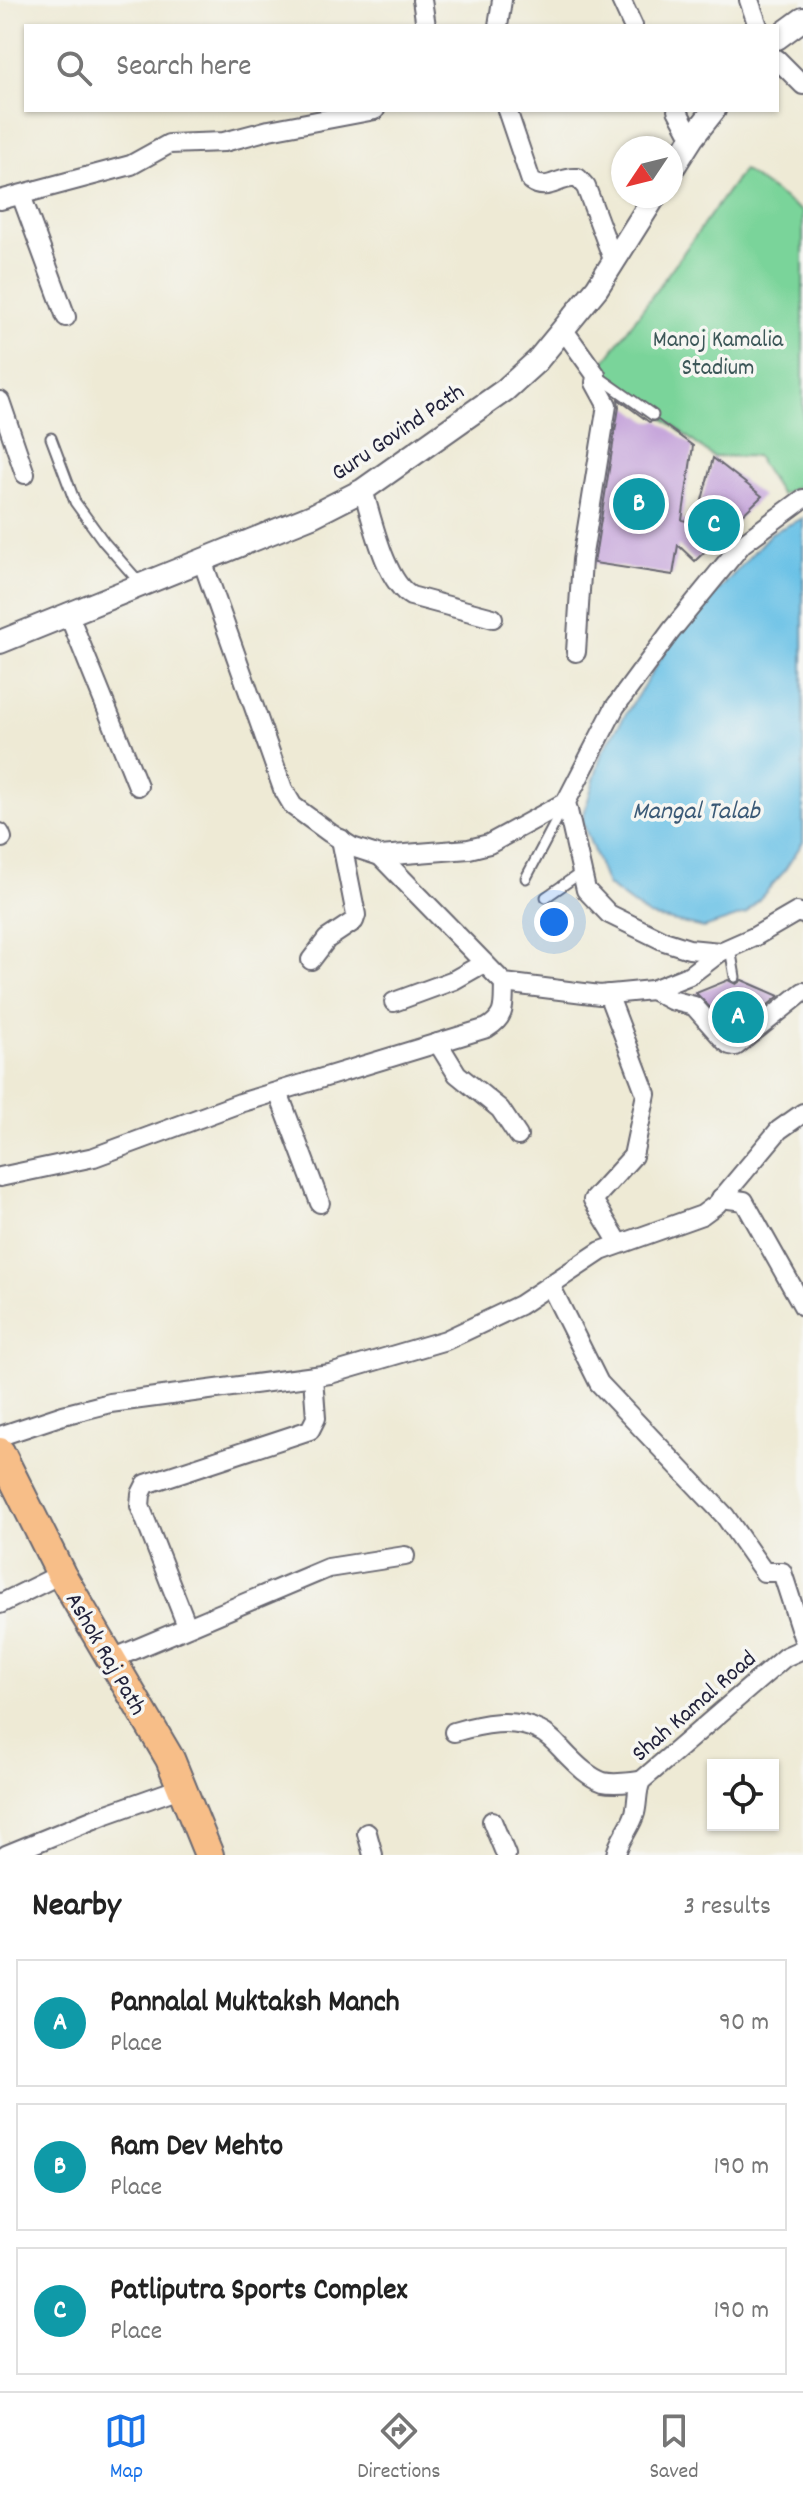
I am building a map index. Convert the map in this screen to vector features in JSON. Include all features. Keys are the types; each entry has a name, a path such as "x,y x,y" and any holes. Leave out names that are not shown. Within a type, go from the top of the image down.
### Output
{"main road":[{"name":"Ashok Raj Path","path":"0,1452 61,1574 170,1759 209,1855"}],"street":[{"path":"422,0 426,24"},
{"path":"498,24 502,0"},
{"path":"621,0 632,24"},
{"path":"749,0 757,24"},
{"path":"779,37 803,19"},
{"path":"779,61 803,85"},
{"path":"0,200 131,165 169,144 224,142 364,112"},
{"path":"508,112 531,181 544,187 566,177 578,178 586,187 614,262"},
{"path":"678,112 692,138"},
{"path":"683,152 712,112"},
{"path":"21,195 66,317"},
{"name":"Guru Govind Path","path":"0,640 312,516 363,490 505,390 537,361 597,288 648,208"},
{"path":"563,329 596,375 595,383 607,405 582,560 576,652"},
{"path":"0,401 25,474"},
{"path":"363,490 391,574 399,588 411,596 493,618"},
{"path":"202,560 283,789 293,806 352,847 380,856 469,849 489,844 566,802 615,707 671,631 742,544 803,499"},
{"path":"68,613 138,786"},
{"path":"566,802 586,890 609,914 664,941 689,949 725,950"},
{"path":"311,960 327,939 354,921 356,915 341,839"},
{"path":"380,856 504,983 552,990 608,994 652,990 690,975 725,950 801,909"},
{"path":"394,1002 454,980 484,963"},
{"path":"0,1177 94,1157 278,1092 487,1028 497,1022 502,1014 504,983"},
{"path":"652,990 671,1000 694,1006 725,1041 736,1046 803,992"},
{"path":"608,994 646,1094 633,1156 593,1200 619,1243"},
{"path":"438,1043 457,1074 500,1109 518,1136"},
{"path":"278,1092 320,1203"},
{"path":"0,1436 110,1403 313,1377 446,1340 520,1305 581,1263 619,1243 702,1215 721,1198 779,1130 803,1113"},
{"path":"721,1198 744,1201 803,1306"},
{"path":"550,1285 599,1383 725,1516 764,1572 782,1572 803,1637"},
{"path":"187,1626 140,1506 146,1484 310,1430 316,1418 313,1377"},
{"path":"110,1660 328,1568 405,1556"},
{"path":"0,1604 61,1574"},
{"name":"Shah Kamal Road","path":"616,1855 637,1810 637,1791 641,1781 785,1657 803,1649"},
{"path":"454,1732 485,1723 527,1726 548,1736 582,1769 602,1782 641,1781"},
{"path":"6,1855 183,1787"},
{"path":"492,1821 506,1855"},
{"path":"367,1833 373,1855"}],"lane":[{"path":"596,375 653,415"},
{"path":"51,438 75,502 104,542 141,584"},
{"path":"526,878 566,802"},
{"path":"546,897 582,872"},
{"path":"725,950 735,977"}],"green space":[{"name":"Manoj Kamalia Stadium","path":"743,170 803,212 803,484 781,495 756,456 713,457 600,368"}],"water":[{"name":"Mangal Talab","path":"803,518 803,842 783,873 746,914 704,928 649,916 607,885 582,821 602,752 670,644 771,533"}],"building":[{"path":"618,399 649,422 658,420 693,446 682,520 696,523 713,458 762,496 695,561 678,545 673,575 594,563"},
{"path":"728,980 736,984 742,980 779,996 734,1033 696,993"}],"place":[{"name":"Ram Dev Mehto","path":"639,504"},
{"name":"Patliputra Sports Complex","path":"714,525"},
{"name":"Pannalal Muktaksh Manch","path":"738,1017"}]}
